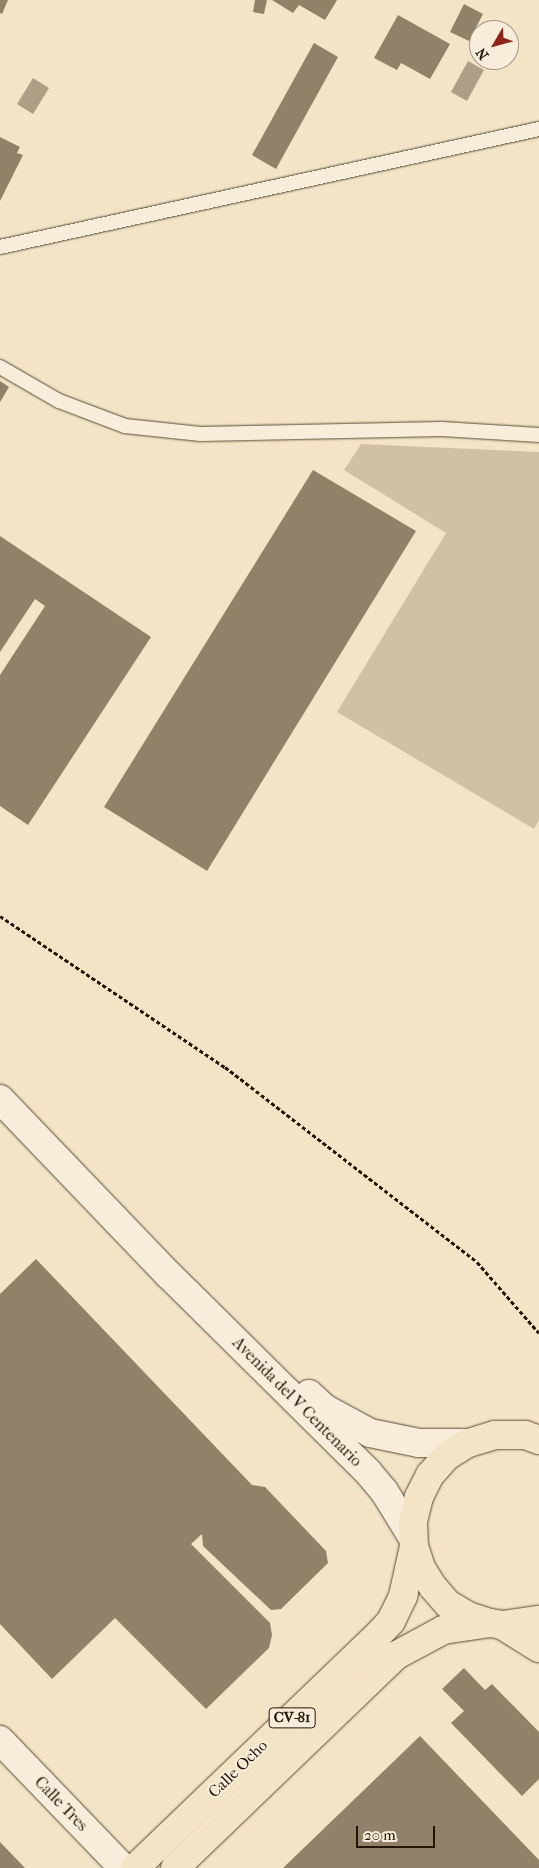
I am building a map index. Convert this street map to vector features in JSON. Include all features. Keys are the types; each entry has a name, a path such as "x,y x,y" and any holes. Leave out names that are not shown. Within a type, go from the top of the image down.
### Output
{"main road":[{"name":"Avenida del V Centenario","path":"0,1100 170,1275 368,1472 384,1491 414,1542"},
{"name":"Avenida del V Centenario","path":"170,1275 324,1408 349,1423 370,1433 419,1443 468,1443"},
{"name":"CV-81","path":"539,1440 525,1435 495,1435 468,1443 447,1456 430,1475 419,1497 414,1542 421,1568 433,1588 448,1604 468,1616 496,1624 539,1648"},
{"name":"Calle Ocho","path":"135,1868 385,1628 403,1596 414,1542"},
{"name":"CV-81","path":"496,1624 539,1620"},
{"name":"Calle Ocho","path":"175,1868 395,1656 443,1630 496,1624"},
{"name":"Calle Tres","path":"0,1740 123,1868"}],"lane":[{"path":"0,247 539,130"},
{"path":"0,367 59,401 125,426 201,434 442,429 539,435"}],"path":[{"path":"0,916 226,1067 476,1262 539,1333"}],"shaded area":[{"path":"468,61 469,70 484,70 467,101 451,92"},
{"path":"33,78 49,88 33,114 17,104"},
{"path":"361,444 539,452 539,820 534,829 337,712 446,533 344,470"}],"building":[{"path":"0,0 8,0 2,14 0,13"},
{"path":"255,0 267,0 264,14 253,12"},
{"path":"272,0 337,0 325,20 299,5 293,13"},
{"path":"464,4 483,14 480,20 469,20 469,41 450,32"},
{"path":"398,15 450,44 430,79 401,63 397,70 374,58"},
{"path":"314,43 338,57 276,169 252,155"},
{"path":"0,137 20,147 17,153 23,155 0,201"},
{"path":"0,381 9,387 0,402"},
{"path":"313,470 416,531 207,871 104,807"},
{"path":"0,536 151,637 28,825 0,806 0,675 45,606 35,599 0,652"},
{"path":"36,1259 252,1485 265,1487 326,1551 328,1563 281,1609 271,1610 203,1546 202,1534 191,1544 270,1623 272,1635 269,1648 206,1709 115,1618 52,1679 0,1624 0,1294"},
{"path":"464,1668 485,1690 492,1684 539,1732 539,1779 522,1796 451,1723 464,1711 442,1689"},
{"path":"420,1736 539,1860 539,1868 283,1868"},
{"path":"0,1842 25,1868 0,1868"}]}
